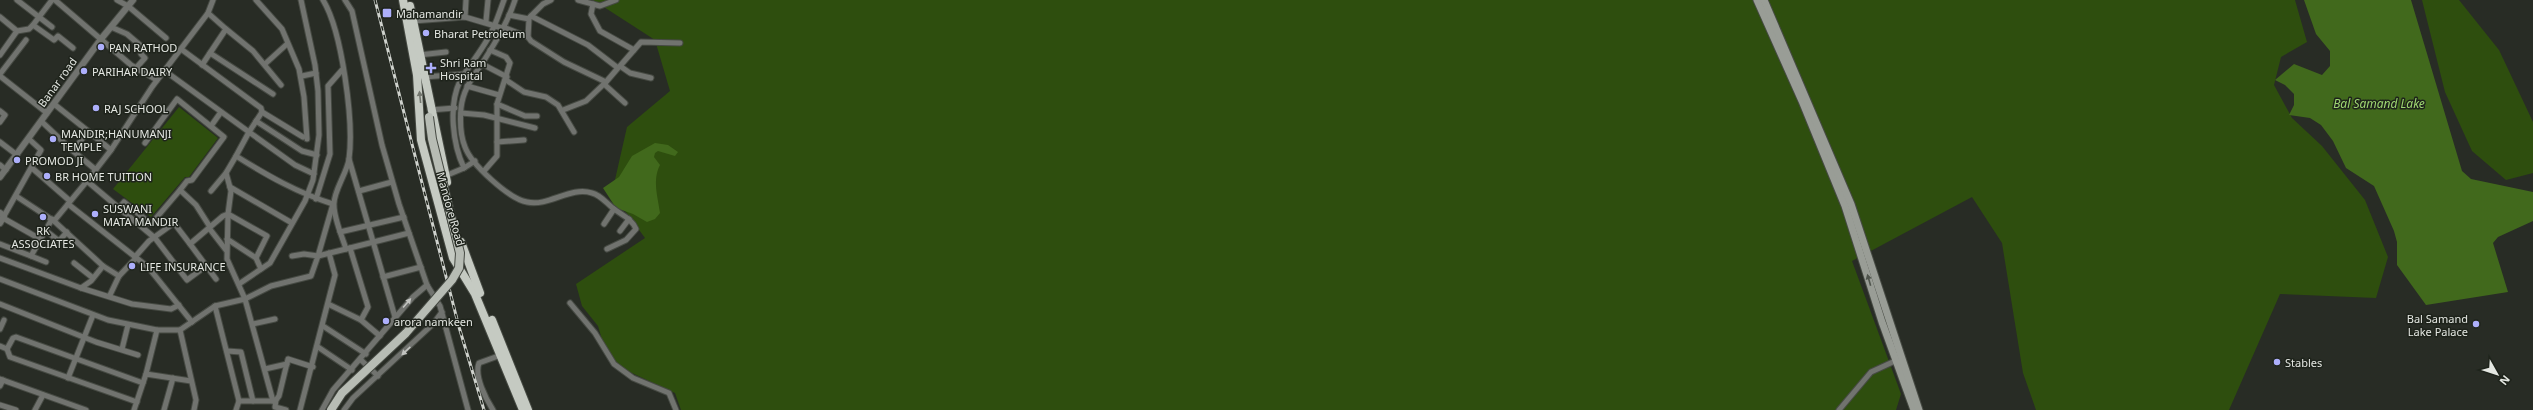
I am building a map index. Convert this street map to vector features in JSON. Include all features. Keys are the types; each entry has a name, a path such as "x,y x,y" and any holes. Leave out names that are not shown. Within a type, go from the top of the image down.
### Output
{"highway":[{"name":"Mandore Road","path":"404,0 417,75 421,140 453,258 475,294 522,410"},
{"name":"Mandore Road","path":"409,0 420,55 427,115 468,264 528,410"}],"main road":[{"path":"1757,0 1802,101 1842,198 1895,360 1914,410"},
{"path":"1764,0 1851,204 1919,410"},
{"path":"326,410 339,390 422,308 454,266 455,254 428,148 427,115"},
{"path":"331,410 342,393 406,333 452,280 459,268 460,253 427,115"}],"street":[{"path":"17,0 52,27"},
{"path":"0,54 17,31 29,29 52,0"},
{"path":"55,0 136,68 144,70 157,80"},
{"name":"Banar road","path":"0,177 101,39 132,0"},
{"path":"31,256 45,230 69,203 111,150 157,80 208,13 213,0"},
{"path":"181,49 262,112 305,138 302,76 287,44 284,33 276,20 256,0"},
{"path":"239,284 270,263 307,195 314,174 319,135 316,73 301,0"},
{"path":"323,0 332,15 336,29 346,98 349,159 395,317"},
{"path":"345,0 352,11 392,182 427,285 442,312 468,410"},
{"path":"464,17 466,0"},
{"path":"486,22 488,0"},
{"path":"464,168 455,143 455,108 459,82 495,26 504,0"},
{"path":"515,0 503,27 482,64 467,86 462,99 461,113 464,146 484,171 512,196 527,202 550,200 569,194 592,192 629,219 634,225 636,231 626,240 607,249"},
{"path":"528,37 530,18 543,4 551,0"},
{"path":"578,0 600,6 616,0"},
{"path":"120,1 166,38"},
{"path":"593,4 590,14 600,31 634,50"},
{"path":"208,13 265,64 281,85"},
{"path":"509,15 530,18 588,45 630,73 651,78"},
{"path":"0,17 17,31"},
{"path":"413,21 464,17 503,27 528,37 564,62 605,83 625,103"},
{"path":"33,25 54,40 58,36 73,48"},
{"path":"111,27 127,34 141,46 141,54 145,58 136,68"},
{"path":"202,65 226,28"},
{"path":"26,40 0,75 47,113"},
{"path":"563,110 586,100 605,83 641,42 680,43"},
{"path":"265,64 287,44"},
{"path":"484,171 497,156 495,117 499,95 506,79 510,60 490,50"},
{"path":"420,55 446,52"},
{"path":"210,53 273,94"},
{"path":"482,64 524,92 551,100 563,110 574,132"},
{"path":"316,199 330,154 328,86 342,70"},
{"path":"165,71 295,165 314,174"},
{"path":"302,76 316,73"},
{"path":"423,77 465,74"},
{"path":"467,86 499,95"},
{"path":"119,208 124,202 151,224 187,181 192,180 224,137 177,99 145,143"},
{"path":"54,104 111,150"},
{"path":"497,104 525,116 537,116"},
{"path":"427,115 455,108"},
{"path":"0,111 5,115 0,122"},
{"path":"211,126 221,112"},
{"path":"211,190 226,173 262,112"},
{"path":"461,113 495,117 535,128"},
{"path":"42,121 73,151 96,170"},
{"path":"256,121 302,151 317,155"},
{"path":"73,151 88,131"},
{"path":"29,139 41,149 32,168 2,218 40,239"},
{"path":"497,142 524,140"},
{"path":"0,142 17,155"},
{"path":"236,156 275,180 316,199 333,204"},
{"path":"0,279 93,315 128,325 157,330 180,330 215,306 245,298 271,286 311,276 333,204 349,159"},
{"path":"445,176 464,168 475,161"},
{"path":"0,166 6,170"},
{"path":"32,168 69,203 148,268 192,322"},
{"path":"226,173 230,187 226,250 227,259 245,298 274,400 274,409 286,410"},
{"path":"87,181 155,238 187,280 206,266"},
{"path":"359,191 392,182"},
{"path":"230,187 292,223"},
{"path":"180,190 196,205 209,228 226,250"},
{"path":"16,196 53,220 103,266 119,276"},
{"path":"333,204 340,232 348,249 368,307 361,320"},
{"path":"604,224 614,209"},
{"path":"190,244 228,214"},
{"path":"228,214 267,236 256,258"},
{"path":"340,232 404,217"},
{"path":"620,231 629,219"},
{"path":"110,296 119,276 135,257 174,223 216,279"},
{"path":"45,230 59,240 67,232"},
{"path":"292,256 304,254 318,256 329,254 409,233"},
{"path":"227,239 256,258 261,269"},
{"path":"0,244 46,262"},
{"path":"300,410 318,347 335,275 329,254"},
{"path":"0,258 104,297 110,296 127,302 161,308 171,309 179,305"},
{"path":"74,263 93,278"},
{"path":"81,288 93,278 103,266"},
{"path":"383,277 421,267"},
{"path":"322,410 334,390 361,360 395,317 427,285"},
{"path":"570,303 595,333 614,364 633,378 669,393 676,410"},
{"path":"0,304 84,337 138,355"},
{"path":"328,304 361,320 380,336"},
{"path":"215,306 239,401 236,410"},
{"path":"344,410 433,324 442,312"},
{"path":"68,378 75,357 93,315"},
{"path":"253,324 275,319"},
{"path":"0,329 4,320"},
{"path":"122,349 128,325"},
{"path":"323,326 366,354"},
{"path":"134,410 146,374 157,330"},
{"path":"180,330 196,400 194,410"},
{"path":"7,349 13,338 16,337 75,357 143,383"},
{"path":"0,346 7,349 10,357 137,402"},
{"path":"318,347 352,370"},
{"path":"227,351 241,352 254,401"},
{"path":"493,410 483,388 478,366 479,363 501,355"},
{"path":"274,400 288,359 313,366"},
{"path":"361,360 378,376"},
{"path":"1840,410 1871,372 1895,360"},
{"path":"265,369 287,364"},
{"path":"146,374 191,381"},
{"path":"164,410 173,378"},
{"path":"0,386 1,379 86,410"},
{"path":"34,410 43,395"},
{"path":"239,401 274,400"},
{"path":"0,405 16,410"}],"shaded area":[{"path":"593,0 2295,0 2307,42 2281,57 2274,85 2292,118 2322,146 2365,200 2388,257 2376,298 2280,294 2229,410 2036,410 2023,373 2002,243 1972,197 1852,261 1901,394 1896,410 681,410 675,393 619,367 604,346 598,326 582,306 576,284 645,238 612,193 627,127 670,91 655,40"},
{"path":"2422,0 2459,0 2499,50 2533,122 2533,173 2506,180 2472,151 2445,92"},
{"path":"179,107 218,138 189,177 185,177 151,217 113,189"}],"water":[{"name":"Bal Samand Lake","path":"2304,0 2411,0 2462,171 2471,179 2533,192 2533,221 2498,237 2493,243 2508,292 2426,305 2397,265 2397,242 2394,231 2374,186 2346,168 2333,141 2321,125 2310,118 2289,115 2294,105 2294,94 2285,85 2275,80 2294,64 2322,75 2330,66 2330,51 2316,34"},
{"path":"655,143 668,145 678,152 675,156 658,151 655,153 654,157 660,165 656,177 656,183 660,213 655,219 647,222 633,214 616,208 603,188 619,177 632,156"}],"railway":[{"path":"375,0 459,327 484,410"}],"place":[{"name":"Mahamandir","path":"387,13"},
{"name":"Bharat Petroleum","path":"426,33"},
{"name":"PAN RATHOD","path":"101,47"},
{"name":"Shri Ram Hospital","path":"431,68"},
{"name":"PARIHAR DAIRY","path":"84,71"},
{"name":"RAJ SCHOOL","path":"96,108"},
{"name":"MANDIR;HANUMANJI TEMPLE","path":"53,139"},
{"name":"PROMOD JI","path":"17,160"},
{"name":"BR HOME TUITION","path":"47,176"},
{"name":"SUSWANI MATA MANDIR","path":"95,214"},
{"name":"RK ASSOCIATES","path":"43,217"},
{"name":"LIFE INSURANCE","path":"132,266"},
{"name":"arora namkeen","path":"386,321"},
{"name":"Bal Samand Lake Palace","path":"2476,324"},
{"name":"Stables","path":"2277,362"}]}
